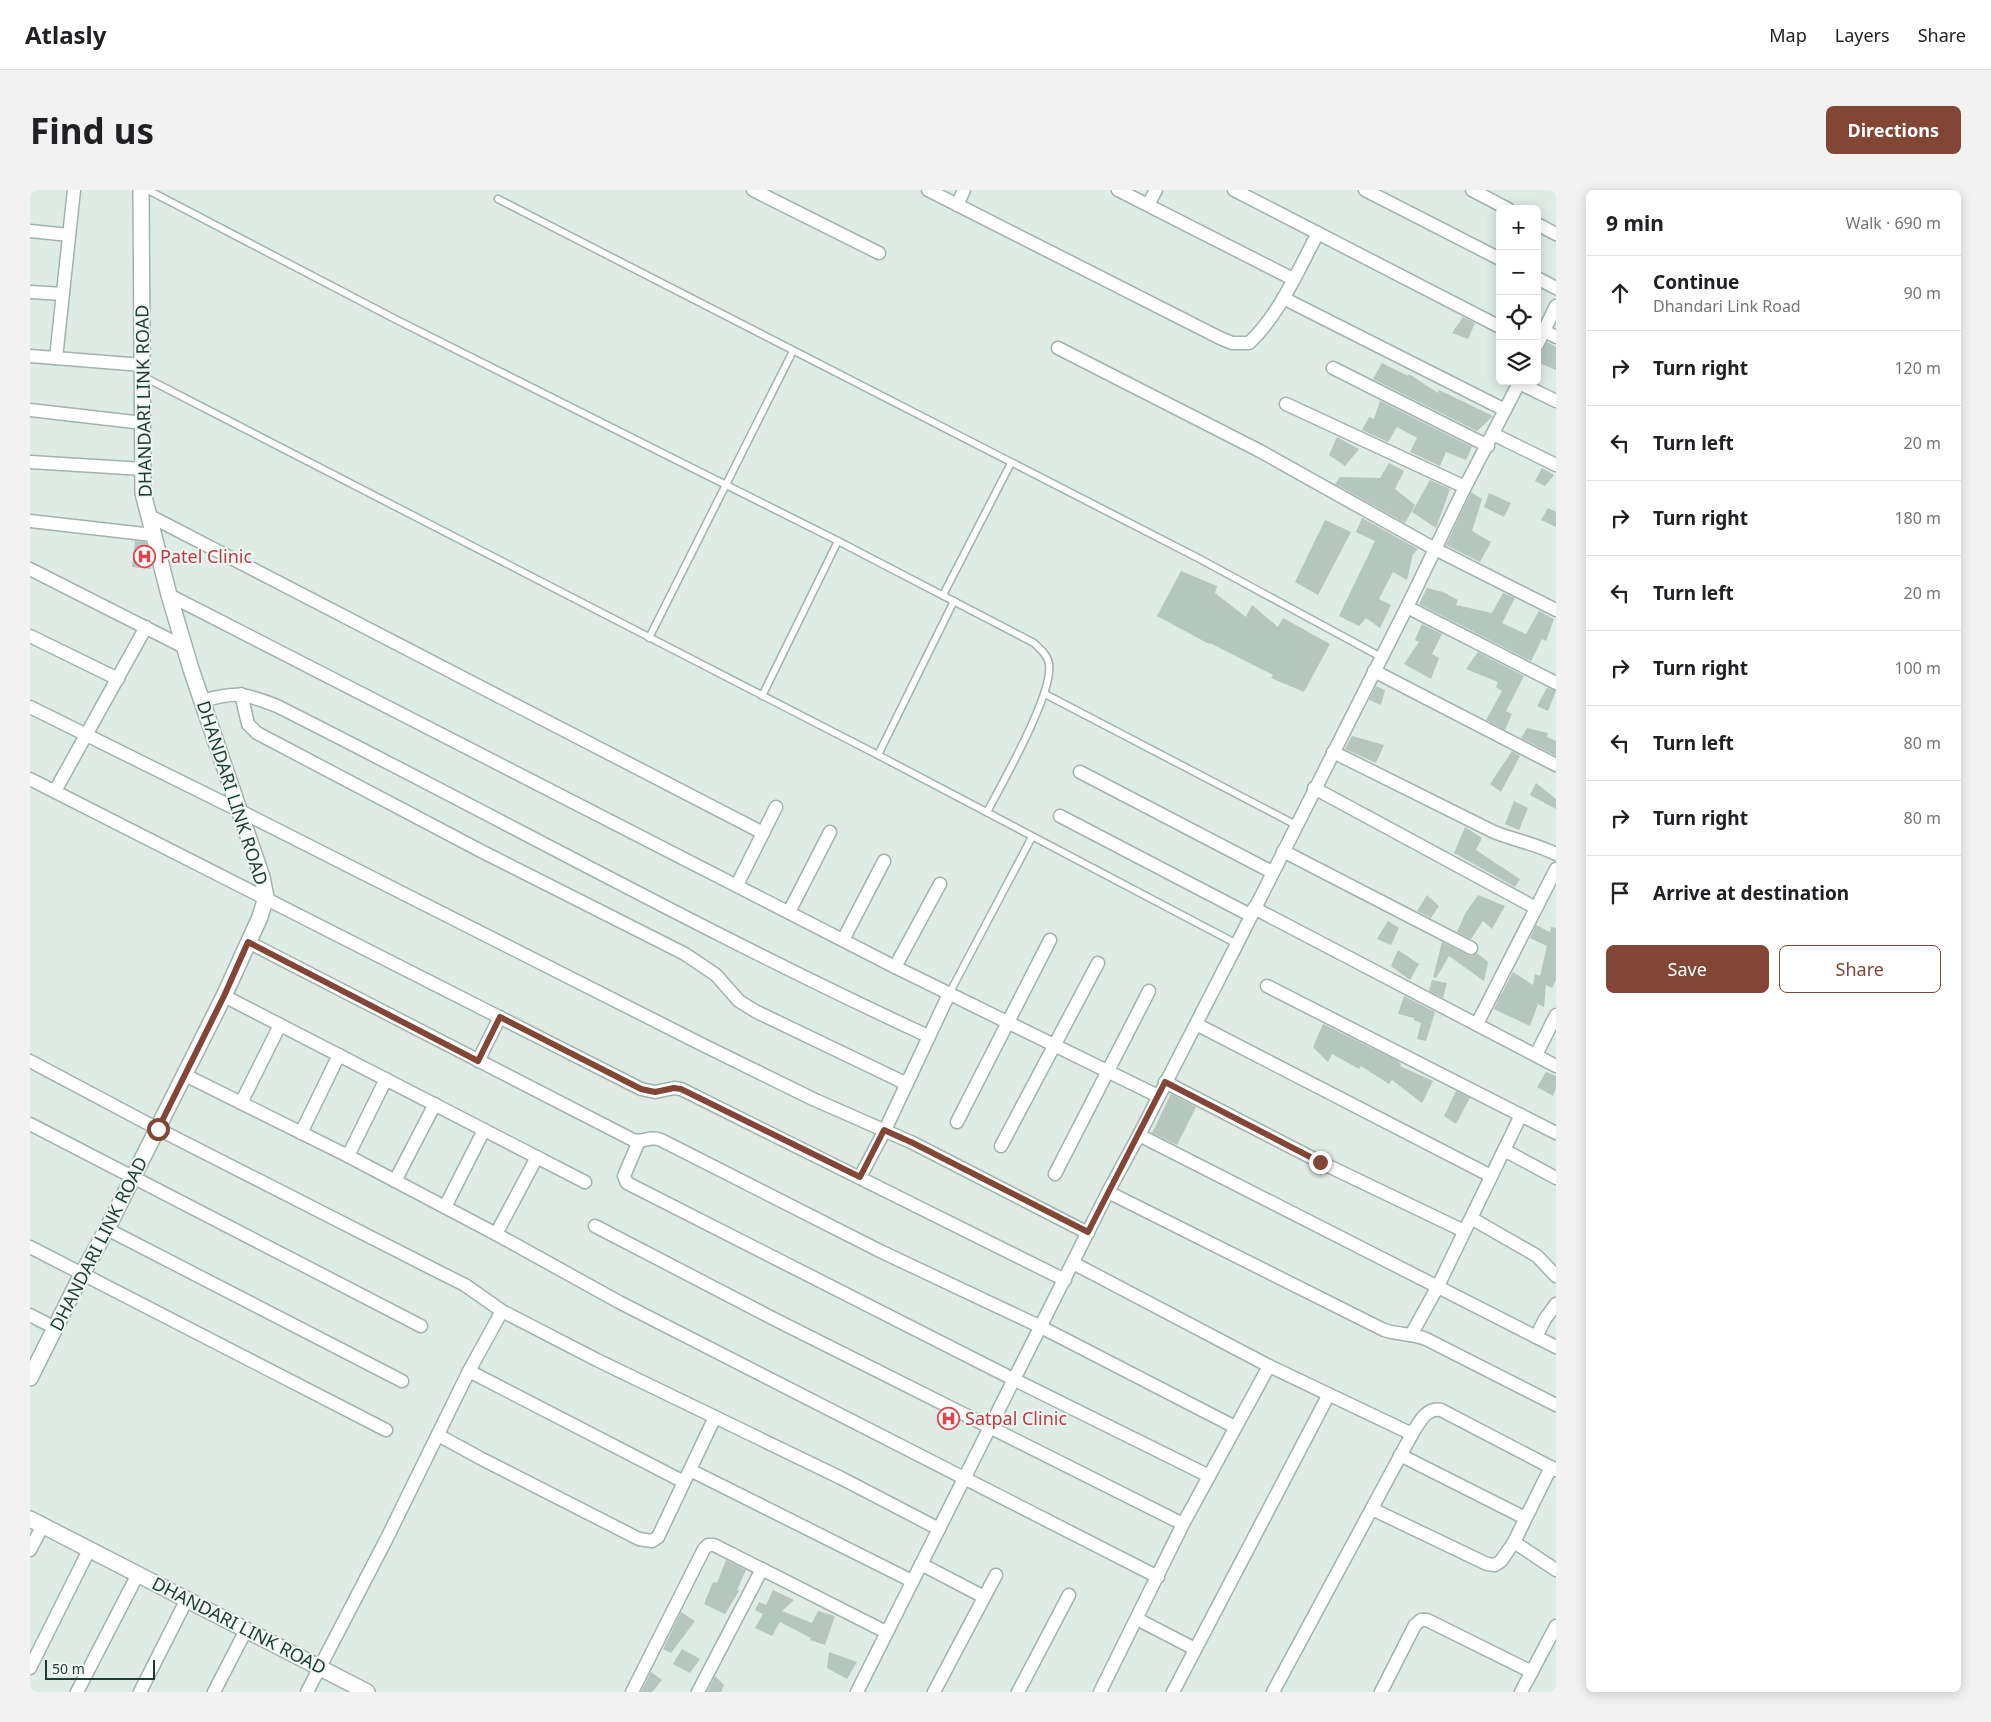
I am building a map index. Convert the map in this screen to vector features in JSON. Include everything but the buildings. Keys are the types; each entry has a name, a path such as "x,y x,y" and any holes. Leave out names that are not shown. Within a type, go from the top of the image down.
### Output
{"street":[{"path":"56,358 74,190"},
{"name":"DHANDARI LINK ROAD","path":"30,1376 82,1274 108,1229 224,996 260,917 266,897 262,877 184,647 143,493 141,190"},
{"path":"753,190 878,253"},
{"path":"928,190 1232,343 1249,343 1260,332 1283,298 1318,233"},
{"path":"957,205 964,190"},
{"path":"1118,190 1293,279"},
{"path":"1148,205 1156,190"},
{"path":"1234,190 1496,325"},
{"path":"1365,190 1496,257"},
{"path":"1472,190 1500,205"},
{"path":"1541,226 1556,234"},
{"path":"30,231 69,235"},
{"path":"1541,280 1556,288"},
{"path":"30,292 63,294"},
{"path":"1283,298 1505,410"},
{"path":"1540,340 1556,306"},
{"path":"1544,331 1556,337"},
{"path":"1058,348 1260,452 1435,549 1556,610"},
{"path":"30,356 142,371"},
{"path":"1333,368 1490,440 1556,465"},
{"path":"857,1692 1108,1192 1140,1135 1165,1082 1237,944 1314,788 1407,607 1465,487 1518,385"},
{"path":"1526,385 1556,401"},
{"path":"1286,404 1465,487"},
{"path":"30,410 143,423"},
{"path":"30,462 143,469"},
{"path":"148,515 763,833"},
{"path":"30,521 153,535"},
{"path":"30,569 184,647"},
{"path":"169,595 895,967 1158,1096"},
{"path":"1407,607 1556,683"},
{"path":"55,791 146,627"},
{"path":"30,636 118,679"},
{"path":"1374,671 1556,765"},
{"path":"202,700 225,694 241,694 286,710 711,930 859,1004 928,1036"},
{"path":"241,694 248,724 257,733 480,851 685,954 716,975 740,1001 755,1011 905,1083"},
{"path":"30,707 703,1045 813,1099 913,1143 1088,1232"},
{"path":"1334,752 1494,832 1508,838 1534,843 1556,854"},
{"path":"1080,772 1272,872"},
{"path":"30,779 266,897 641,1089 655,1092 674,1088 681,1089 1065,1280"},
{"path":"1314,788 1536,908"},
{"path":"737,885 776,807"},
{"path":"1060,816 1556,1066"},
{"path":"789,912 830,832"},
{"path":"1283,851 1471,948"},
{"path":"843,940 884,860"},
{"path":"1476,1024 1556,869"},
{"path":"895,967 940,884"},
{"path":"957,1122 1050,940"},
{"path":"248,942 633,1140 639,1141 654,1137 661,1140 880,1251 1041,1327 1235,1426"},
{"path":"1001,1146 1098,963"},
{"path":"1268,986 1556,1133"},
{"path":"1055,1174 1149,991"},
{"path":"860,1177 949,994"},
{"path":"224,996 585,1182"},
{"path":"1536,1055 1556,1015"},
{"path":"478,1061 500,1017"},
{"path":"1196,1024 1316,1084 1491,1176"},
{"path":"241,1103 280,1025"},
{"path":"301,1133 339,1055"},
{"path":"30,1061 158,1129 441,1273 502,1311 715,1418 841,1478 939,1529"},
{"path":"185,1075 348,1156 582,1282 1158,1577"},
{"path":"348,1156 386,1079"},
{"path":"1165,1082 1320,1162 1464,1232"},
{"path":"395,1181 435,1104"},
{"path":"1411,1335 1437,1288 1521,1115"},
{"path":"30,1124 421,1326"},
{"path":"445,1207 484,1130"},
{"path":"1140,1135 1556,1347"},
{"path":"639,1141 624,1176 627,1183 1209,1476"},
{"path":"1504,1150 1556,1178"},
{"path":"496,1234 537,1157"},
{"path":"1108,1192 1384,1330 1394,1334 1426,1338 1556,1405"},
{"path":"1471,1218 1537,1256 1556,1276"},
{"path":"595,1226 989,1428 1183,1524"},
{"path":"108,1229 402,1381"},
{"path":"30,1247 386,1430"},
{"path":"1073,1263 1328,1396 1412,1434"},
{"path":"1536,1337 1545,1319 1556,1304"},
{"path":"308,1692 387,1538 469,1371 502,1311"},
{"path":"30,1315 55,1328"},
{"path":"1100,1692 1183,1524 1269,1366"},
{"path":"469,1371 684,1482"},
{"path":"1173,1692 1328,1396"},
{"path":"1273,1692 1400,1455 1428,1411 1440,1410 1553,1468 1514,1542 1501,1561 1495,1565 1487,1564 1372,1510"},
{"path":"438,1435 482,1460 646,1541 652,1541 658,1537 715,1418"},
{"path":"1400,1455 1525,1518"},
{"path":"690,1470 912,1581"},
{"path":"30,1550 36,1522"},
{"name":"DHANDARI LINK ROAD","path":"36,1522 367,1692"},
{"path":"1514,1542 1556,1570"},
{"path":"632,1692 700,1557 708,1545 714,1545 886,1632"},
{"path":"30,1668 89,1550"},
{"path":"921,1564 984,1597"},
{"path":"698,1692 762,1569"},
{"path":"77,1692 138,1574"},
{"path":"934,1692 996,1575"},
{"path":"1018,1692 1069,1595"},
{"path":"140,1692 187,1599"},
{"path":"1137,1619 1195,1649"},
{"path":"1381,1692 1415,1625 1420,1620 1427,1620 1532,1672"},
{"path":"1521,1692 1556,1626"},
{"path":"214,1692 246,1630"}],"lane":[{"path":"148,190 404,323 838,541 1034,643 1045,654 1050,664 1044,694 987,812"},
{"path":"498,199 1272,597 1381,657"},
{"path":"649,638 793,351"},
{"path":"142,371 649,638 878,755 1237,944"},
{"path":"942,595 1011,463"},
{"path":"762,696 838,541"},
{"path":"878,755 954,601"},
{"path":"1044,694 1296,825"},
{"path":"949,994 1032,837"}],"place":[{"name":"Patel Clinic","path":"144,557"},
{"name":"Satpal Clinic","path":"949,1419"}],"route":[{"path":"158,1129 224,996 248,942 478,1061 500,1017 641,1089 655,1092 674,1088 681,1089 860,1177 884,1130 1088,1232 1140,1135 1165,1082 1320,1162"}]}
